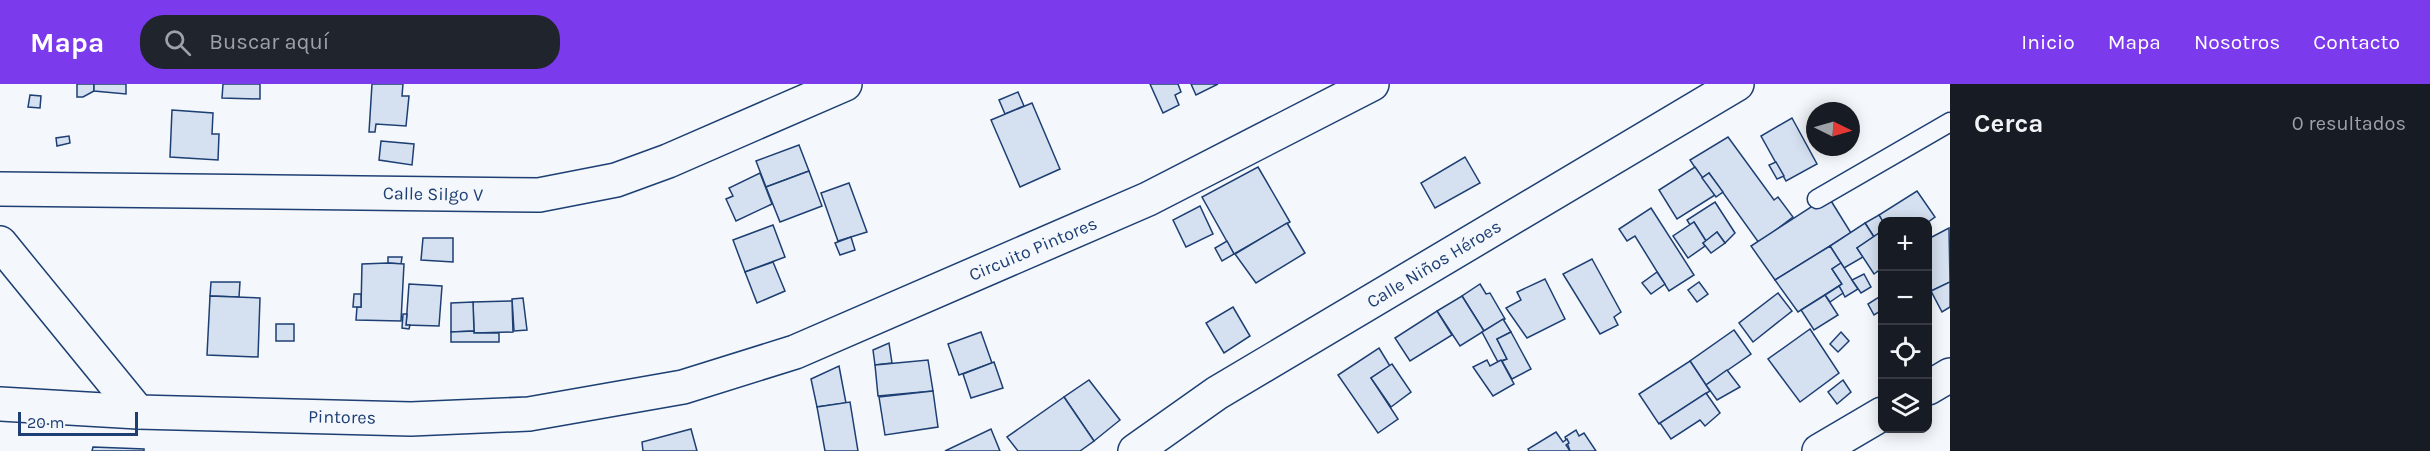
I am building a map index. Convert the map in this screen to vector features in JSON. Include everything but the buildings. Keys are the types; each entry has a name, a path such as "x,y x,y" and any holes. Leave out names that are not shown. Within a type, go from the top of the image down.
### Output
{"street":[{"name":"Calle Silgo V","path":"0,189 539,195 616,180 668,161 845,84"},
{"name":"Circuito Pintores","path":"682,387 795,352 1148,200 1372,84"},
{"name":"Calle Niños Héroes","path":"1135,451 1217,393 1737,84"},
{"path":"0,243 138,412"},
{"path":"1932,386 1950,375"},
{"name":"Pintores","path":"0,404 138,412 411,419 529,414 682,387"},
{"path":"1819,451 1878,416"}],"lane":[{"path":"1817,199 1950,122"}]}
